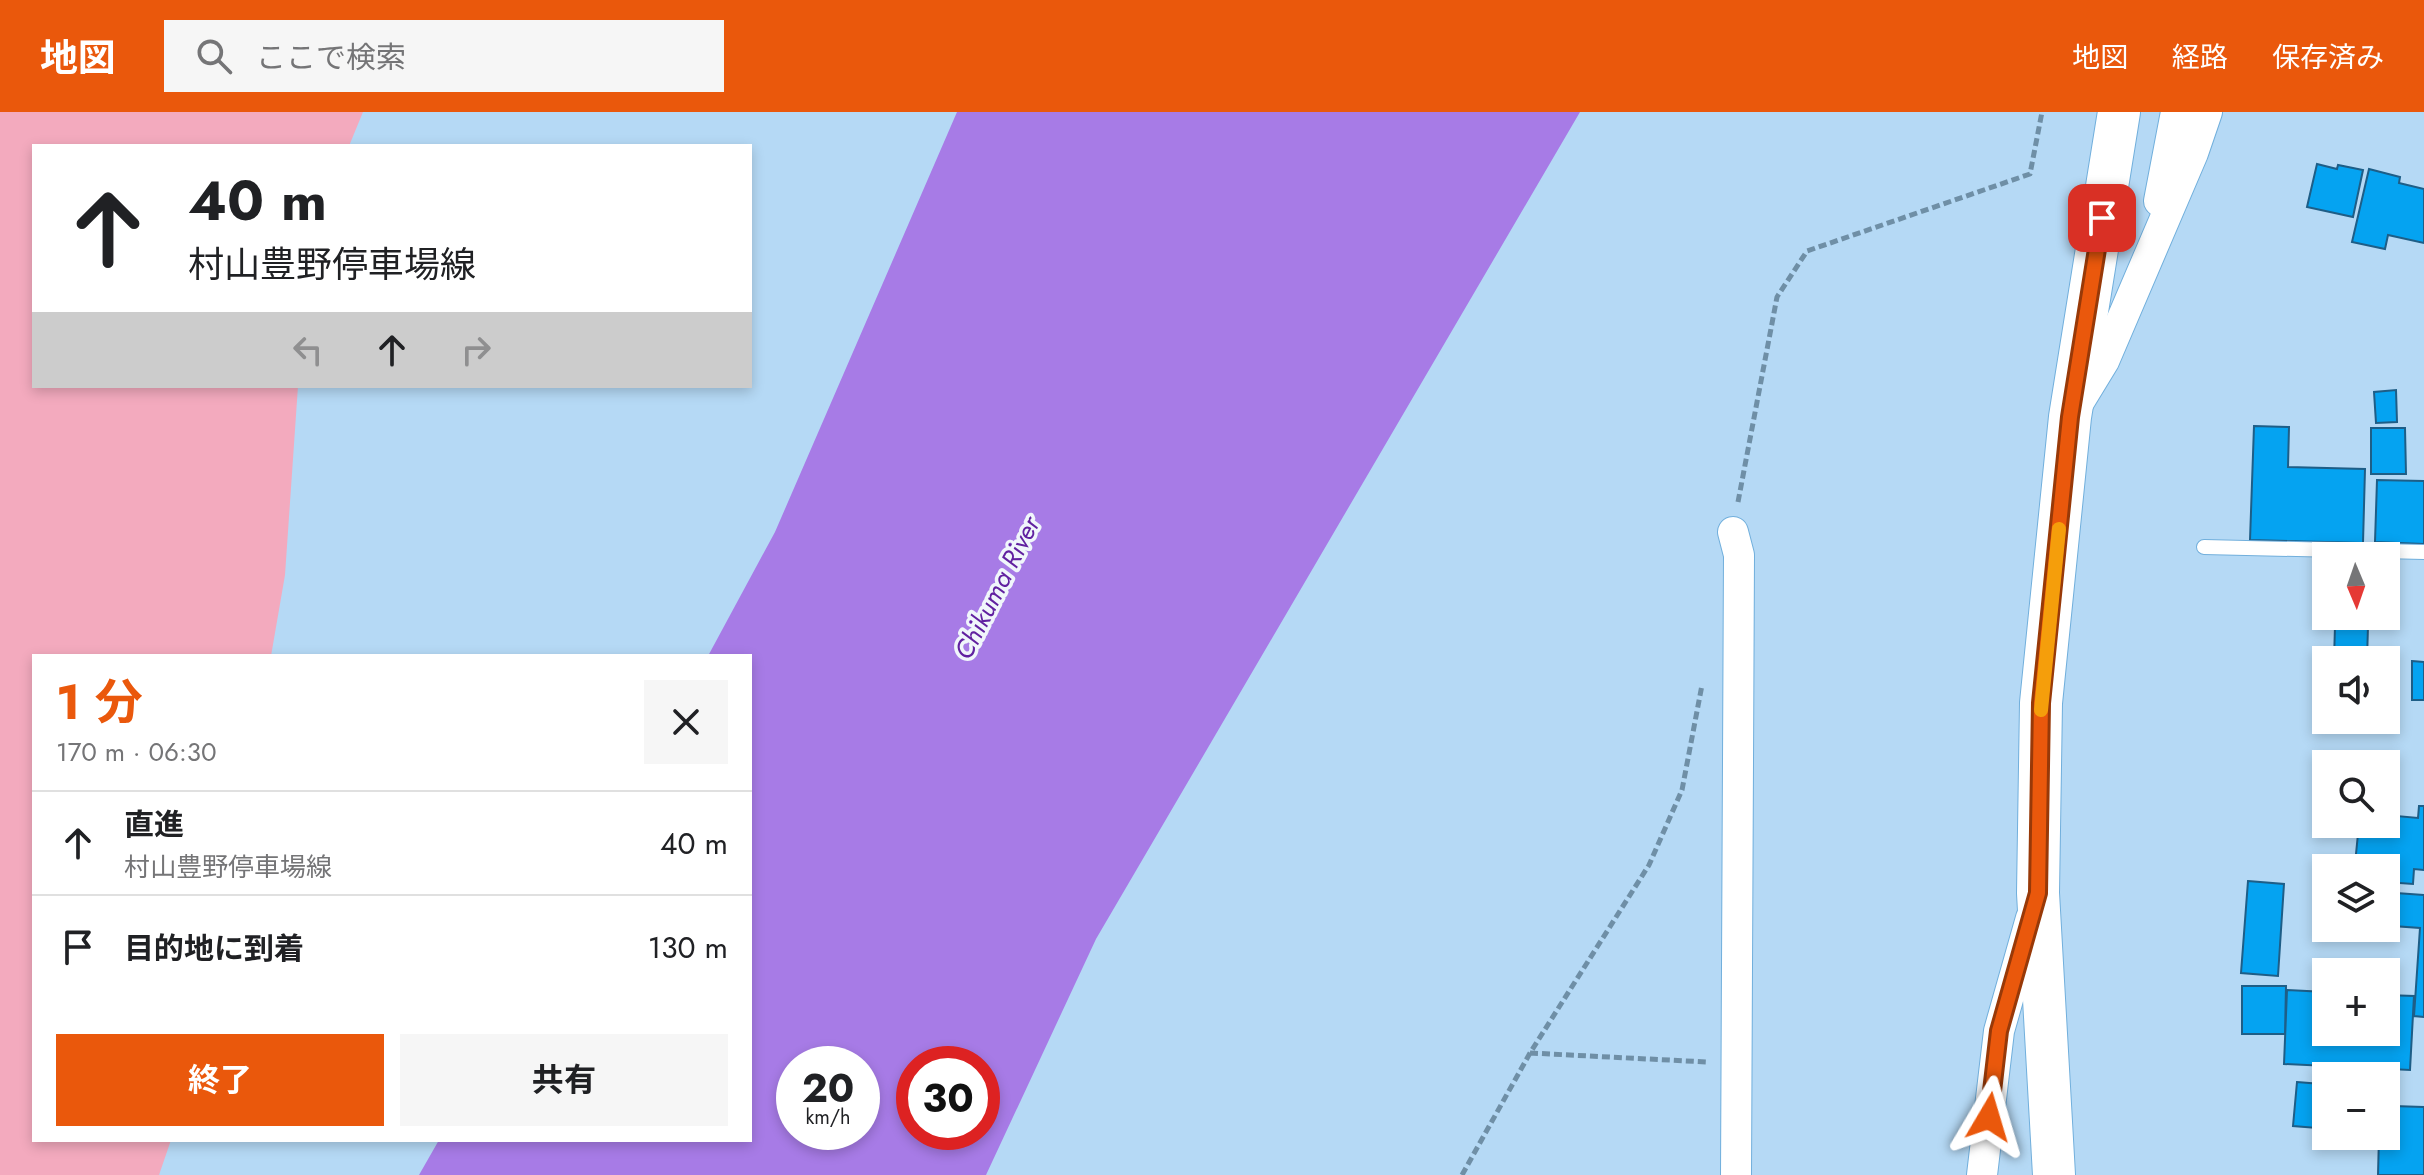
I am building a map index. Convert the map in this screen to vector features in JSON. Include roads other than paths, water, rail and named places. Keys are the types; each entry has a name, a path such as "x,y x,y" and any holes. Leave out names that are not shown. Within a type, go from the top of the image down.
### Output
{"main road":[{"path":"2054,1175 2038,893 2041,703 2070,417 2119,112"}],"street":[{"path":"2149,256 2176,112"},
{"path":"2070,417 2104,361 2193,153 2207,112"},
{"path":"1733,532 1739,555 1736,1175"},
{"path":"1982,1175 1999,1031 2038,893"}],"lane":[{"path":"2204,547 2424,552"}],"water":[{"name":"Chikuma River","path":"957,112 1580,112 1096,939 1000,1145 1000,1046 896,1046 896,1150 998,1150 986,1175 419,1175 438,1142 752,1142 752,654 709,654 775,532"}]}
